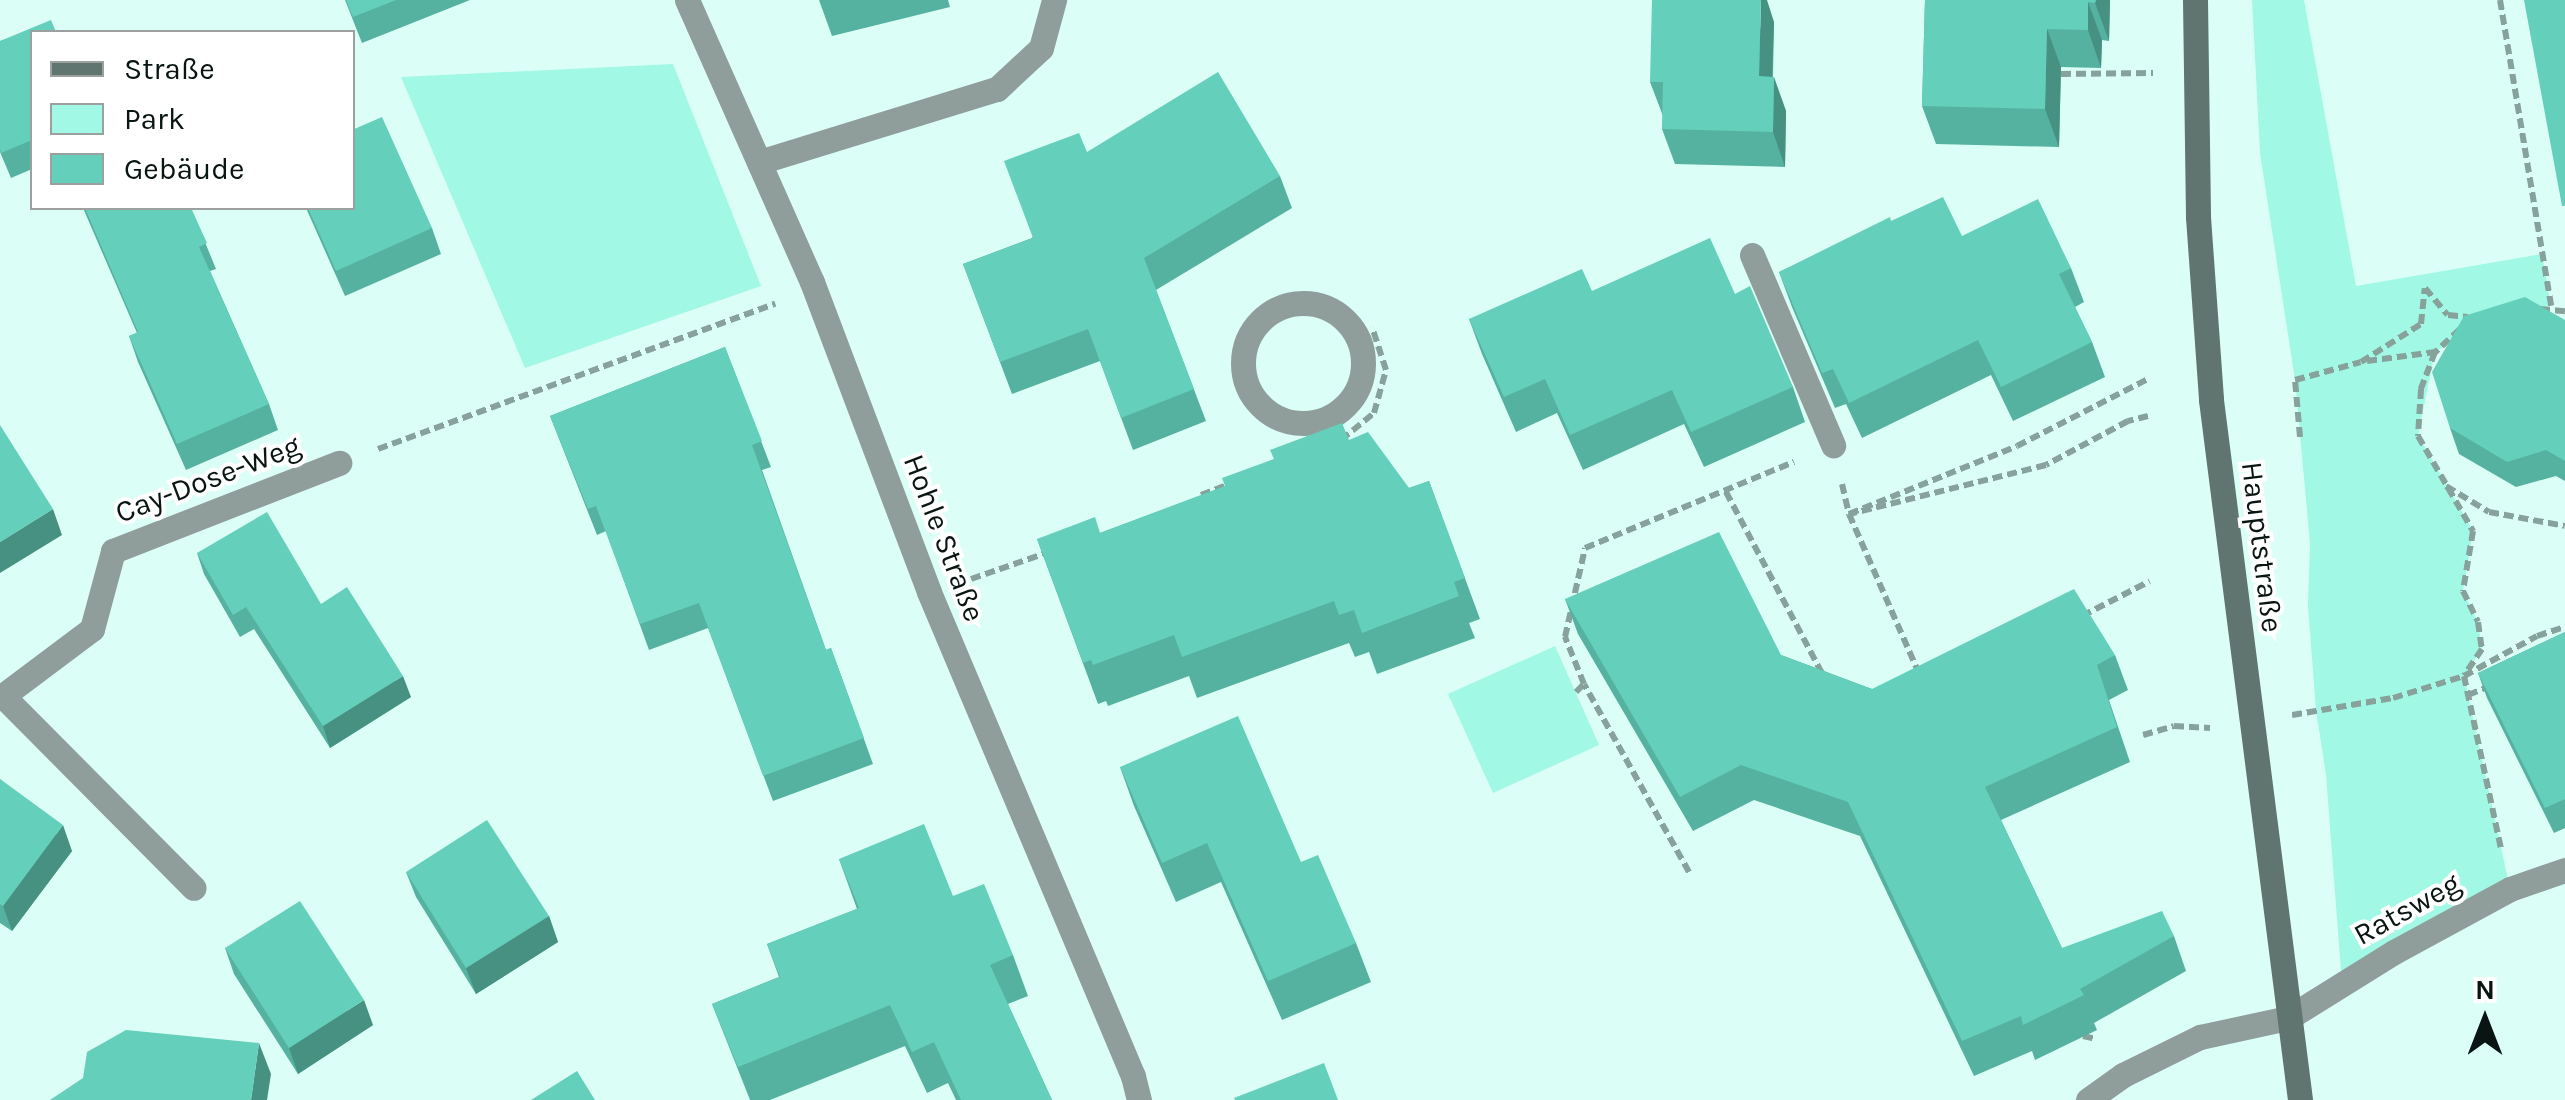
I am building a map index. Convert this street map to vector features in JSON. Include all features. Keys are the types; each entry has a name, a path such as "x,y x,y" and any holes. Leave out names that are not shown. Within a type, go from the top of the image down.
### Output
{"main road":[{"name":"Hauptstraße","path":"2194,0 2198,218 2211,400 2300,1100"}],"street":[{"name":"Hohle Straße","path":"687,0 812,282 928,592 1133,1076 1139,1100"},
{"path":"759,162 790,149 997,89 1042,48 1054,0"},
{"path":"1752,255 1833,445"},
{"path":"1301,302 1332,309 1364,330 1361,381 1352,399 1334,416 1310,424 1286,422 1267,412 1251,394 1243,373 1244,349 1255,326 1273,310 1301,302"},
{"name":"Cay-Dose-Weg","path":"194,888 2,698 92,630 113,551 339,463"},
{"name":"Ratsweg","path":"2088,1100 2123,1075 2200,1038 2288,1018 2394,952 2510,889 2565,870"}],"path":[{"path":"2500,0 2551,306"},
{"path":"2061,74 2154,73"},
{"path":"2360,362 2421,324 2425,288 2448,316 2475,321 2458,330 2435,352 2421,389 2418,436 2473,530 2462,591 2478,622 2482,649 2464,676 2510,889"},
{"path":"339,463 778,303"},
{"path":"2536,309 2551,306 2565,311"},
{"path":"1336,444 1374,413 1386,370 1364,330"},
{"path":"2300,436 2294,380 2360,362 2435,352"},
{"path":"1849,514 2018,446 2150,378"},
{"path":"1849,514 2046,465 2128,422 2148,416"},
{"path":"1689,872 1584,684 1564,636 1585,548 1833,445 1849,514 1921,676"},
{"path":"1193,498 1247,478"},
{"path":"2445,485 2489,512 2565,526"},
{"path":"1726,492 1819,672 1835,677"},
{"path":"975,578 1068,546"},
{"path":"2075,620 2150,581"},
{"path":"2325,708 2393,698 2464,676 2537,636 2565,627"},
{"path":"2468,695 2497,683"},
{"path":"1576,692 1584,684"},
{"path":"2143,736 2174,726 2204,728"}],"green space":[{"path":"2252,0 2304,0 2356,286 2542,254 2551,306 2490,318 2435,352 2418,435 2473,531 2463,591 2478,622 2482,649 2464,676 2510,889 2342,984 2308,606 2310,543 2295,380 2260,153"},
{"path":"673,64 761,286 525,368 401,77"},
{"path":"1555,646 1599,745 1493,793 1448,694"}],"building":[{"path":"346,0 396,0 353,17"},
{"path":"1652,0 1761,0 1759,76 1774,77 1773,132 1662,129 1663,82 1650,82"},
{"path":"1925,0 2096,0 2088,2 2088,30 2047,29 2045,109 1922,106"},
{"path":"2524,0 2565,0 2565,206 2562,206"},
{"path":"51,20 55,30 30,30 30,141 1,153 0,149 0,41"},
{"path":"1218,72 1280,176 1144,258 1194,389 1121,418 1088,329 1000,362 963,264 1033,238 1004,161 1079,133 1087,152"},
{"path":"382,117 432,228 336,271 309,210 355,210 355,129"},
{"path":"1943,197 1962,236 2038,199 2071,268 2059,274 2092,342 2001,387 1978,340 1849,403 1833,369 1822,373 1779,272 1890,217 1891,221"},
{"path":"86,210 192,210 207,243 199,247 269,404 177,444 129,336 138,332"},
{"path":"1710,238 1735,294 1750,286 1793,387 1691,432 1672,390 1570,435 1545,379 1504,397 1469,319 1582,269 1592,291"},
{"path":"2525,297 2565,320 2565,461 2546,450 2507,462 2450,428 2432,372 2464,316"},
{"path":"725,347 762,441 752,445 826,650 831,648 864,738 763,776 699,603 640,624 596,506 588,509 550,416"},
{"path":"1342,423 1349,440 1368,432 1409,488 1429,481 1465,578 1454,582 1459,596 1362,633 1354,610 1339,615 1334,601 1182,657 1174,635 1093,665 1091,660 1083,663 1037,539 1095,517 1100,533 1225,486 1222,478 1274,459 1270,450"},
{"path":"0,425 53,509 0,542"},
{"path":"267,512 321,604 347,587 403,676 323,726 246,607 233,615 197,553"},
{"path":"1719,532 1781,655 1872,689 2074,589 2115,655 2097,665 2117,727 1985,787 2062,948 2162,911 2174,936 2080,989 2084,995 2023,1025 2021,1016 1962,1041 1848,802 1741,765 1680,797 1565,599"},
{"path":"2565,632 2565,799 2545,808 2478,673"},
{"path":"1238,716 1301,862 1318,855 1356,943 1268,981 1207,843 1162,863 1120,767"},
{"path":"0,779 63,825 3,906 0,904"},
{"path":"487,820 549,916 466,968 406,872"},
{"path":"924,824 953,896 984,884 1013,955 990,965 1052,1100 961,1100 934,1042 912,1052 890,1005 738,1067 712,1004 780,977 767,944 859,908 839,859"},
{"path":"300,901 364,1000 289,1048 225,948"},
{"path":"126,1030 259,1043 251,1100 50,1100 83,1078 87,1052"},
{"path":"1324,1063 1338,1100 1234,1098"},
{"path":"577,1071 595,1100 531,1100"}]}
